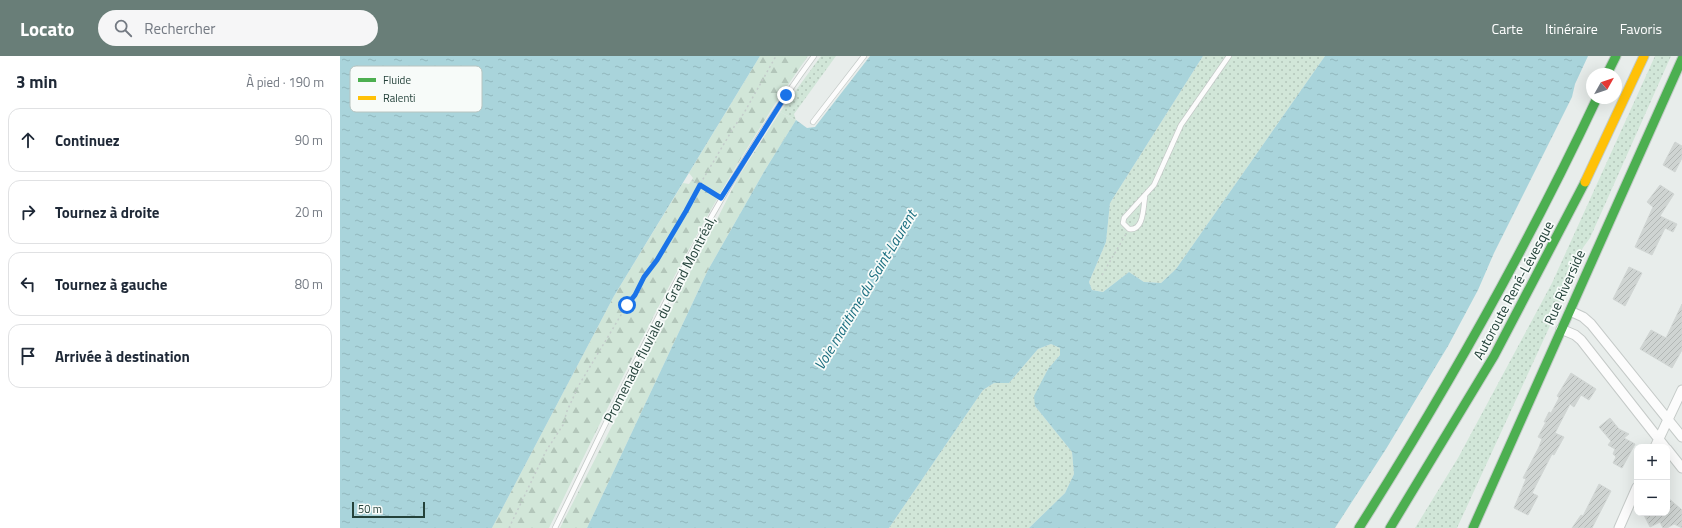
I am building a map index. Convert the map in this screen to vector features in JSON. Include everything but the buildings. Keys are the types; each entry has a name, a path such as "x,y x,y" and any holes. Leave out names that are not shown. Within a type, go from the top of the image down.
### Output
{"main road":[{"path":"1610,68 1616,56"},
{"name":"Autoroute René-Lévesque","path":"1390,528 1474,391 1540,272 1598,155 1644,56"},
{"name":"Rue Riverside","path":"1473,528 1682,59"},
{"name":"Autoroute René-Lévesque","path":"1359,528 1430,415 1466,352 1544,207 1593,104"},
{"path":"1393,528 1411,495"}],"street":[{"path":"1570,311 1583,317 1591,324 1682,438"},
{"path":"1561,329 1575,335 1581,340 1657,443 1682,390"},
{"path":"1670,453 1682,468"},
{"path":"1619,528 1634,494"}],"lane":[{"name":"Promenade fluviale du Grand Montréal,","path":"554,528 674,284 721,198 765,127 814,56"},
{"path":"812,122 864,56"},
{"path":"1145,197 1140,224 1137,228 1129,229 1124,225 1124,218 1145,197 1154,185 1181,125 1229,56"}],"path":[{"path":"509,528 546,451 564,425 567,411 579,386 627,305 635,295 644,277 657,260 776,56"},
{"path":"692,180 721,198"},
{"path":"1102,275 1129,229"}],"green space":[{"path":"760,56 808,56 770,112 701,227 638,346 549,528 492,528 614,296 683,183 689,184 693,178 689,173"},
{"path":"821,56 836,56 794,114 796,120 780,112"},
{"path":"1203,56 1325,56 1176,269 1161,283 1144,282 1129,272 1103,292 1092,290 1089,282 1106,242 1110,203"},
{"path":"1655,56 1671,56 1590,238 1572,269 1560,304 1457,528 1415,528 1458,458 1552,283"},
{"path":"780,112 796,120 765,170 708,270 587,528 560,528 739,176"},
{"path":"1051,344 1060,348 1060,355 1048,369 1035,396 1035,406 1072,452 1074,474 1065,493 1029,528 889,528 983,390 994,383 1009,383 1038,349"}],"water":[{"path":"340,56 760,56 614,296 492,528 340,528"},
{"name":"Voie maritime du Saint-Laurent","path":"870,56 1203,56 1110,203 1106,242 1089,282 1092,290 1103,292 1129,272 1144,282 1161,283 1176,269 1325,56 1588,56 1575,84 1572,97 1494,253 1478,290 1448,346 1386,449 1335,528 1029,528 1065,493 1074,474 1072,452 1035,406 1034,396 1048,369 1060,355 1060,348 1051,344 1038,349 1009,383 994,383 983,390 889,528 587,528 708,270 765,170 796,120 807,128 815,127"}],"traffic: fast":[{"path":"1610,68 1616,56"},
{"path":"1473,528 1682,59"},
{"path":"1359,528 1392,476 1485,317 1543,208 1594,104"},
{"path":"1390,528 1494,356 1585,182"}],"traffic: slow":[{"path":"1585,182 1644,56"}],"route":[{"path":"627,305 635,295 644,277 657,260 686,211 697,188 700,185 721,198 786,95"}]}
